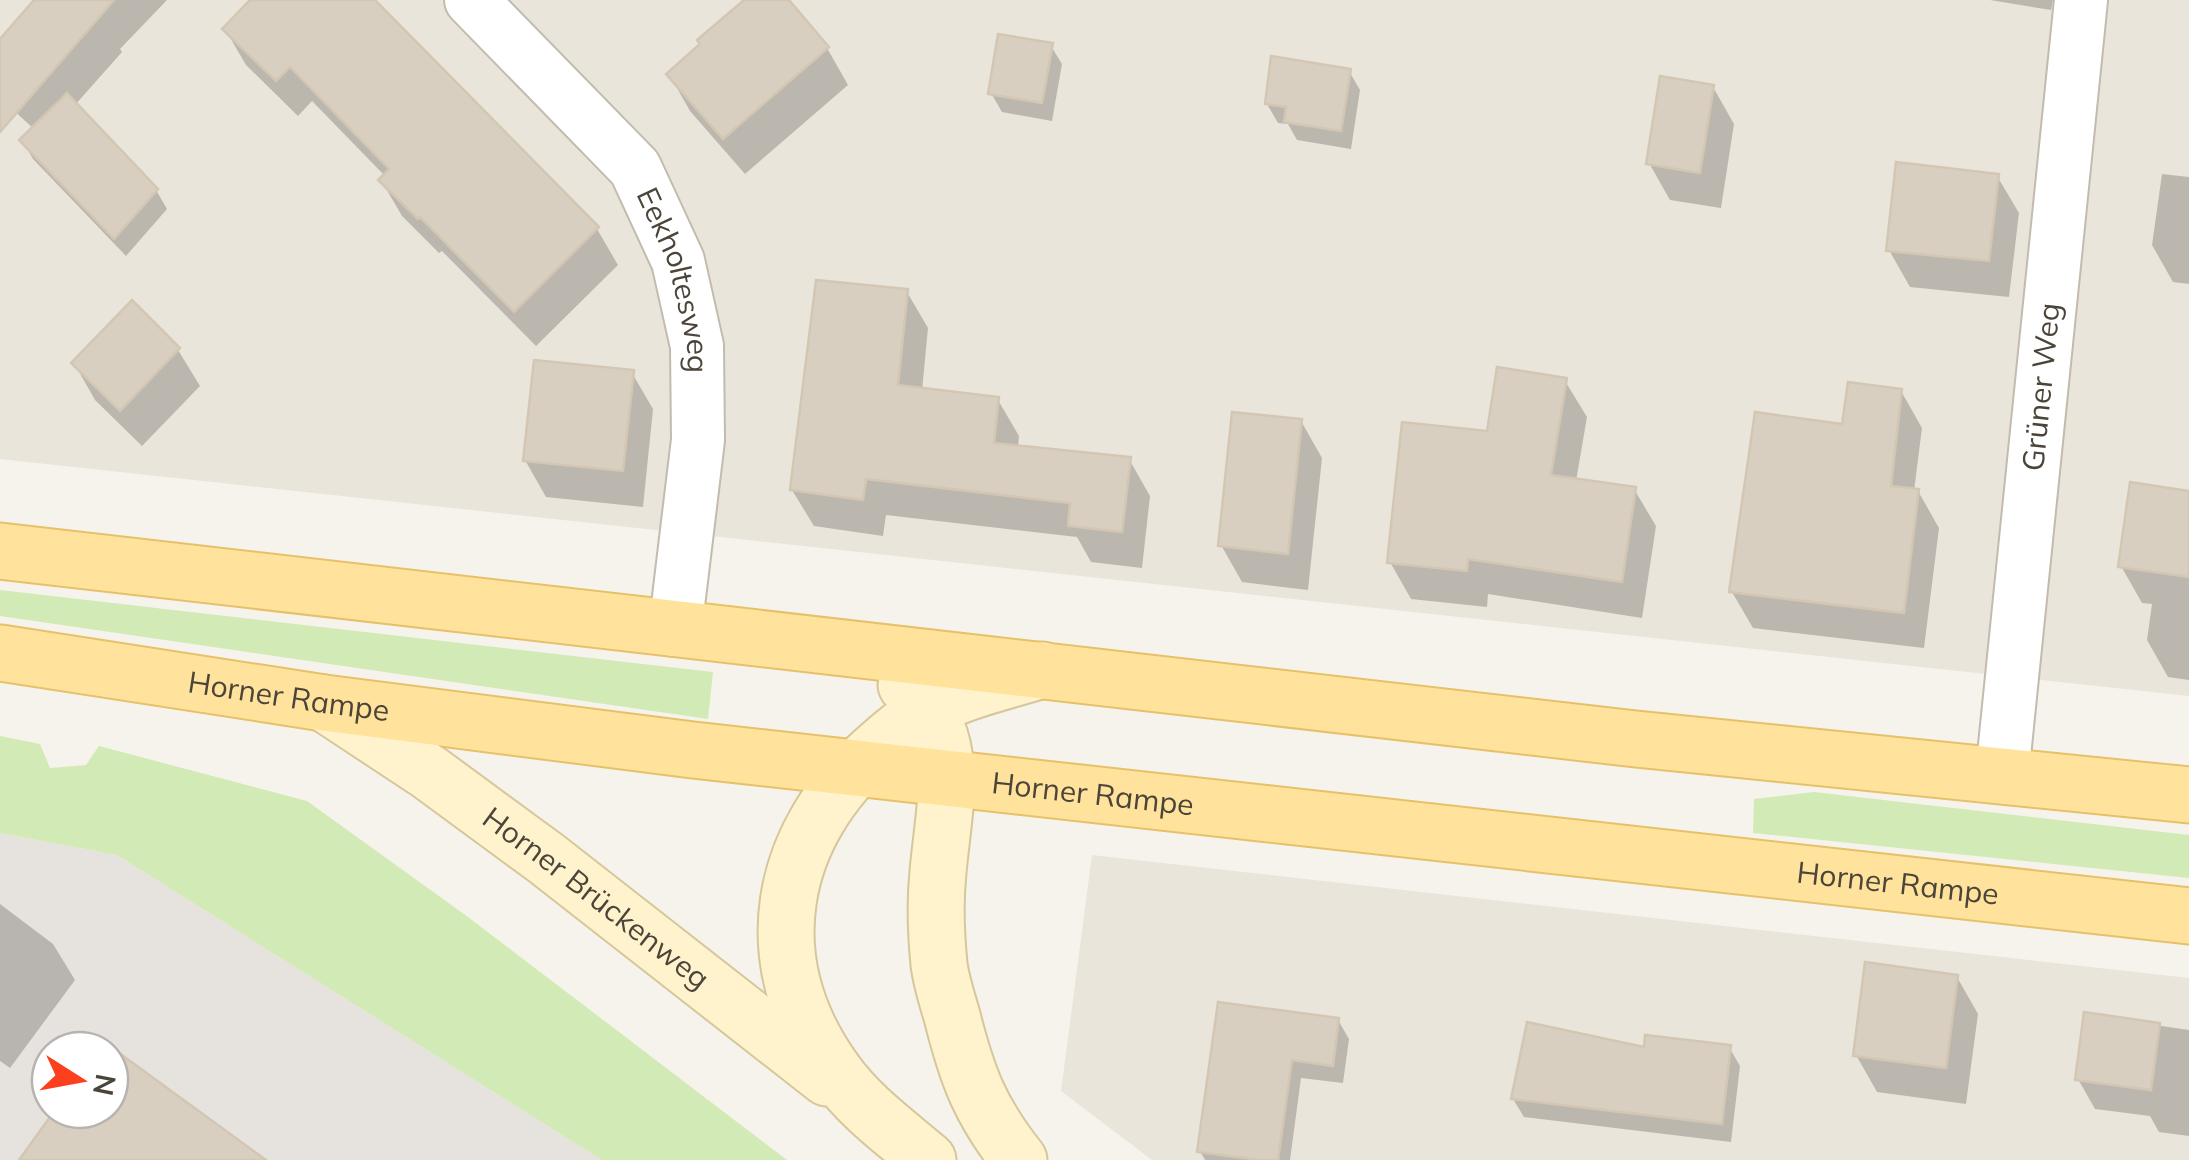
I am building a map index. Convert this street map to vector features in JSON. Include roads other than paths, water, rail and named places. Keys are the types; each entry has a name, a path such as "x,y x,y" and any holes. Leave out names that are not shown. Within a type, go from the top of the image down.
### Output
{"main road":[{"path":"0,552 1636,739 2189,795"},
{"name":"Horner Rampe","path":"0,653 324,703 855,770 2189,916"}],"street":[{"name":"Eekholtesweg","path":"471,0 636,168 678,261 696,346 698,440 675,630"},
{"name":"Grüner Weg","path":"2002,774 2082,0"},
{"path":"865,651 914,692 929,709 939,733 948,780 937,878 939,966 975,1092 1020,1160"},
{"name":"Horner Brückenweg","path":"861,1104 808,1030 794,986 787,948 787,903 796,863 812,827 836,791 902,728 929,709 1042,670"},
{"name":"Horner Brückenweg","path":"324,703 547,859 928,1160"}]}
